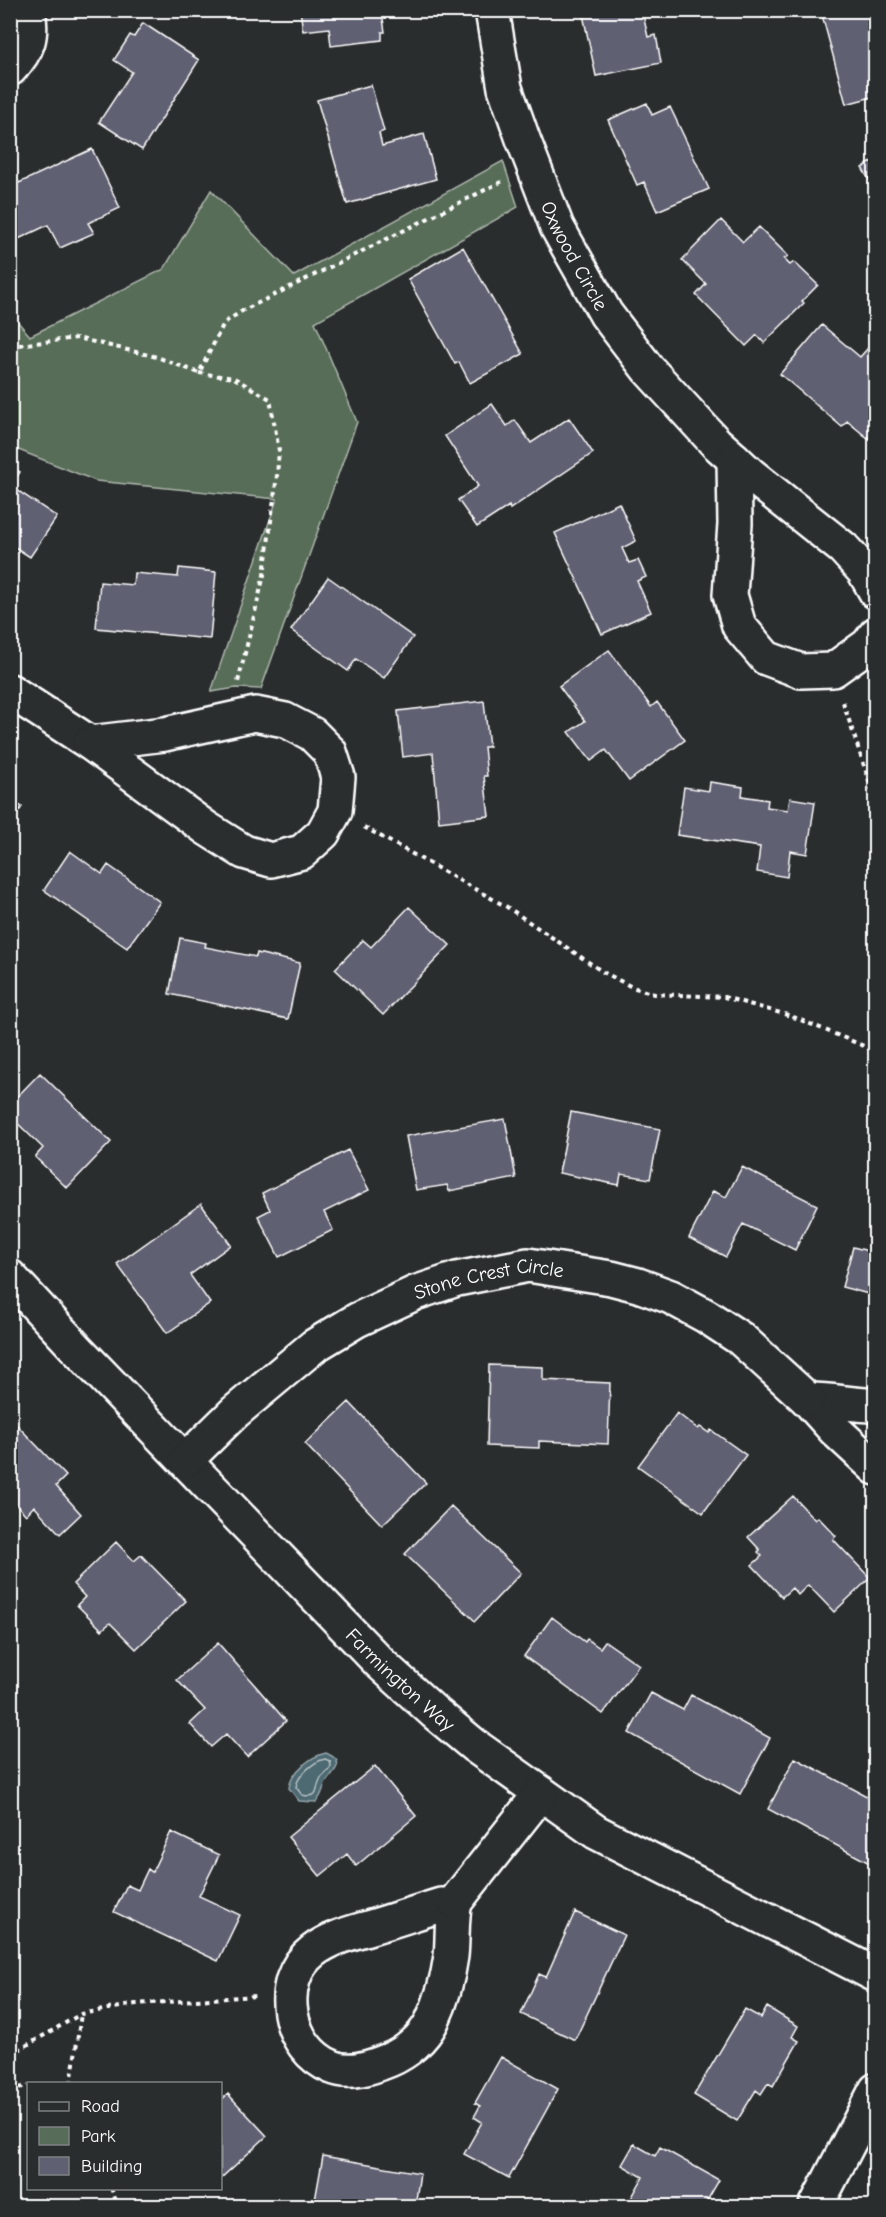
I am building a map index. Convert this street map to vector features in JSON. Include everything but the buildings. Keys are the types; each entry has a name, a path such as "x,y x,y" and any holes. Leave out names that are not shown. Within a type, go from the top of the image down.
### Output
{"street":[{"path":"10,69 24,54 31,28 28,10"},
{"name":"Oxwood Circle","path":"492,10 505,88 533,166 557,227 606,314 648,369 716,443 843,548 864,571 876,592"},
{"path":"734,459 735,524 730,595 739,626 766,658 801,671 833,670 868,645 876,634"},
{"path":"10,691 90,743 206,828 244,852 270,860 302,852 323,833 335,811 338,777 330,752 312,734 285,720 255,714 165,734 90,743"},
{"name":"Stone Crest Circle","path":"186,1460 235,1412 314,1346 357,1320 415,1293 457,1279 528,1265 611,1278 638,1285 671,1297 706,1316 741,1339 808,1400 835,1430 876,1468"},
{"name":"Farmington Way","path":"10,1277 380,1663 450,1726 596,1832 876,1975"},
{"path":"808,1400 827,1399 862,1406 876,1405"},
{"path":"455,1902 451,1921 451,1956 440,2004 430,2025 417,2042 401,2055 380,2064 356,2070 333,2068 314,2056 299,2038 291,2020 290,1994 299,1966 312,1951 332,1939 441,1905 452,1905 541,1793"},
{"path":"816,2206 876,2090"}],"path":[{"path":"199,373 224,323 243,311 533,166"},
{"path":"10,346 77,338 157,357 199,373 234,378 270,399 279,451 264,575 241,673 227,719"},
{"path":"833,670 876,802"},
{"path":"335,811 507,907 603,972 632,987 654,994 724,997 791,1016 876,1051"},
{"path":"10,2055 81,2014 136,2004 290,1994"},
{"path":"71,2082 81,2014"},
{"path":"10,2090 27,2086"},
{"path":"112,2190 118,2206"}],"green space":[{"path":"503,161 518,207 315,322 357,422 261,689 236,688 211,692 277,499 96,481 11,447 11,314 30,336 164,269 211,190 294,276"}],"water":[{"path":"326,1753 337,1760 338,1764 325,1784 321,1796 316,1802 299,1801 289,1788 294,1776 308,1761"}]}
